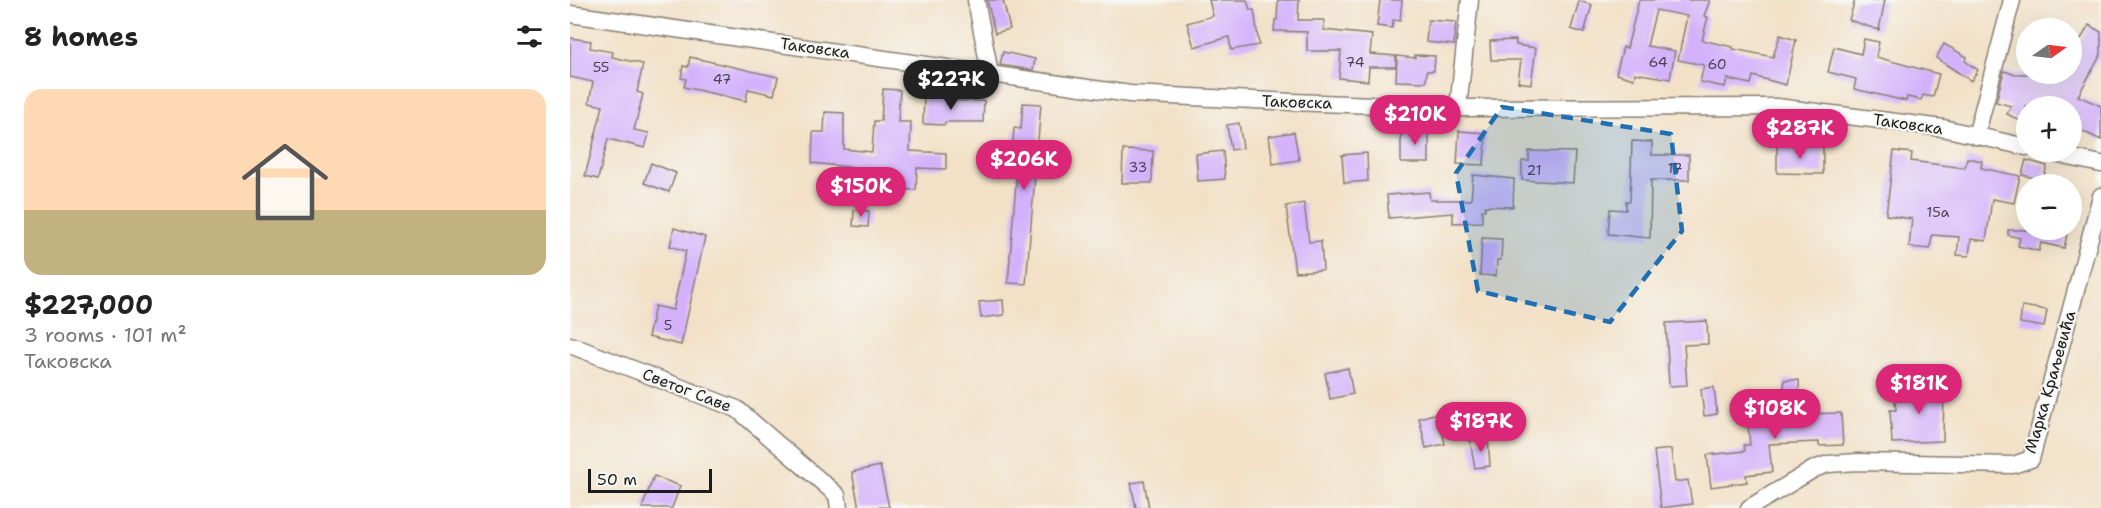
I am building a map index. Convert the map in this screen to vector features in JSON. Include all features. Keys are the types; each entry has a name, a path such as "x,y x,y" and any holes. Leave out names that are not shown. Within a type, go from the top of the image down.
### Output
{"street":[{"path":"976,0 990,73"},
{"path":"1458,108 1470,0"},
{"path":"1976,136 2012,0"},
{"name":"Таковска","path":"570,14 1130,94 1458,108 1777,107 1943,128 2016,145"},
{"path":"2082,160 2101,164"},
{"name":"Марка Краљевића","path":"1749,508 1814,469 1828,465 1857,462 2013,465 2031,459 2101,196"},
{"name":"Светог Саве","path":"570,345 737,409 837,495 839,508"}],"highlighted area":[{"path":"1502,107 1671,134 1682,231 1610,322 1478,291 1456,173"}],"building":[{"path":"987,0 1003,0 1010,29 995,33"},
{"path":"1209,0 1247,0 1250,10 1254,10 1259,45 1231,50 1229,37 1194,47 1187,23 1213,16"},
{"path":"1278,0 1299,0 1298,20 1324,20 1324,30 1372,35 1370,54 1396,56 1396,67 1369,67 1368,81 1339,78 1341,51 1307,51 1307,32 1274,31"},
{"path":"1380,0 1402,0 1400,21 1393,20 1392,28 1377,26"},
{"path":"1639,0 1710,0 1704,16 1708,17 1702,40 1733,47 1733,49 1773,57 1780,35 1796,40 1786,85 1753,76 1751,84 1727,79 1725,87 1700,82 1704,65 1678,60 1687,16 1656,10 1647,46 1675,51 1670,79 1635,73 1634,79 1616,74 1623,47 1627,48"},
{"path":"1855,0 1885,0 1879,30 1849,20"},
{"path":"1579,1 1592,5 1584,33 1571,29"},
{"path":"1428,20 1456,22 1454,45 1426,42"},
{"path":"2089,25 2101,32 2101,54 2078,96 2016,96 2016,119 2007,114 2011,106 1996,102 2004,71 2016,74 2016,84 2082,84 2082,37"},
{"path":"570,38 591,41 590,48 613,52 612,57 643,64 637,92 643,94 634,130 649,133 645,148 608,139 598,179 585,176 603,106 589,103 593,82 570,77"},
{"path":"1864,39 1879,42 1876,57 1939,74 1933,97 1923,95 1921,100 1907,97 1906,101 1854,89 1856,79 1828,72 1834,47 1861,54"},
{"path":"1516,40 1516,45 1536,48 1531,84 1518,82 1521,60 1491,60 1490,41"},
{"path":"1944,44 1967,57 1965,61 1978,70 1971,81 1936,58"},
{"path":"1003,52 1035,59 1033,70 1000,65"},
{"path":"1415,55 1435,56 1434,71 1427,71 1426,82 1396,81 1397,56 1415,58"},
{"path":"690,57 778,77 774,95 748,89 746,101 684,87 686,79 681,78 683,66 688,67"},
{"path":"883,89 900,90 898,122 911,122 910,151 946,153 946,169 917,168 916,190 896,189 896,185 856,182 858,168 812,163 813,132 824,132 825,112 844,113 844,149 872,152 874,121 881,121"},
{"path":"924,96 946,96 946,101 984,101 983,122 923,124"},
{"path":"2082,98 2101,106 2101,140 2082,131"},
{"path":"1023,103 1041,104 1026,284 1008,283 1018,158 1012,157 1014,128 1021,129"},
{"path":"1239,123 1243,148 1231,150 1227,125"},
{"path":"1401,130 1429,130 1429,163 1401,163"},
{"path":"1459,131 1486,133 1484,165 1457,164"},
{"path":"1294,132 1299,160 1273,164 1269,136"},
{"path":"1632,141 1652,142 1652,155 1689,155 1689,180 1651,180 1650,238 1608,234 1610,209 1626,210 1626,201 1630,201"},
{"path":"1777,145 1823,146 1823,174 1777,173"},
{"path":"1123,150 1153,151 1152,183 1122,183"},
{"path":"1223,151 1225,179 1198,181 1196,154"},
{"path":"1529,151 1575,152 1573,183 1522,180 1522,161 1529,161"},
{"path":"1894,151 1912,153 1911,161 1965,168 1967,158 1982,161 1981,168 2016,175 2014,203 1992,199 1986,241 1971,239 1969,256 1957,255 1959,237 1932,235 1930,249 1909,247 1912,219 1886,215"},
{"path":"1367,153 1368,181 1344,183 1342,155"},
{"path":"2025,162 2047,166 2045,174 2022,174"},
{"path":"651,163 676,173 669,192 644,183"},
{"path":"1473,175 1514,179 1513,207 1485,206 1485,210 1482,210 1482,222 1453,223 1453,213 1389,218 1387,195 1429,192 1430,200 1471,200"},
{"path":"1304,203 1309,242 1321,241 1323,270 1295,272 1286,206"},
{"path":"854,210 869,211 868,227 853,226"},
{"path":"674,228 705,237 681,345 648,337 655,306 673,310 686,251 670,246"},
{"path":"2008,230 2016,230 2016,237 2008,235"},
{"path":"1482,238 1502,239 1501,260 1497,260 1496,276 1480,275"},
{"path":"2020,240 2066,240 2064,248 2041,243 2039,251 2018,246"},
{"path":"1003,300 1004,315 981,318 979,302"},
{"path":"2022,306 2047,310 2044,327 2020,323"},
{"path":"1707,321 1708,344 1684,345 1687,385 1669,386 1666,323"},
{"path":"1348,368 1353,394 1330,399 1325,373"},
{"path":"1784,380 1799,380 1800,414 1841,413 1843,445 1819,446 1819,442 1769,444 1772,472 1746,475 1747,482 1711,487 1707,455 1745,451 1744,445 1750,445 1748,425 1785,423"},
{"path":"1918,382 1944,383 1943,441 1892,443 1890,410 1896,410 1894,394 1917,391"},
{"path":"1714,387 1717,414 1704,416 1701,389"},
{"path":"1438,413 1445,444 1426,448 1419,418"},
{"path":"1488,438 1490,466 1475,468 1470,441"},
{"path":"1671,449 1675,482 1688,480 1692,504 1661,508 1654,451"},
{"path":"880,466 889,507 859,508 852,472"},
{"path":"654,476 680,486 672,508 642,508"},
{"path":"1144,481 1149,508 1136,508 1131,483"}]}
